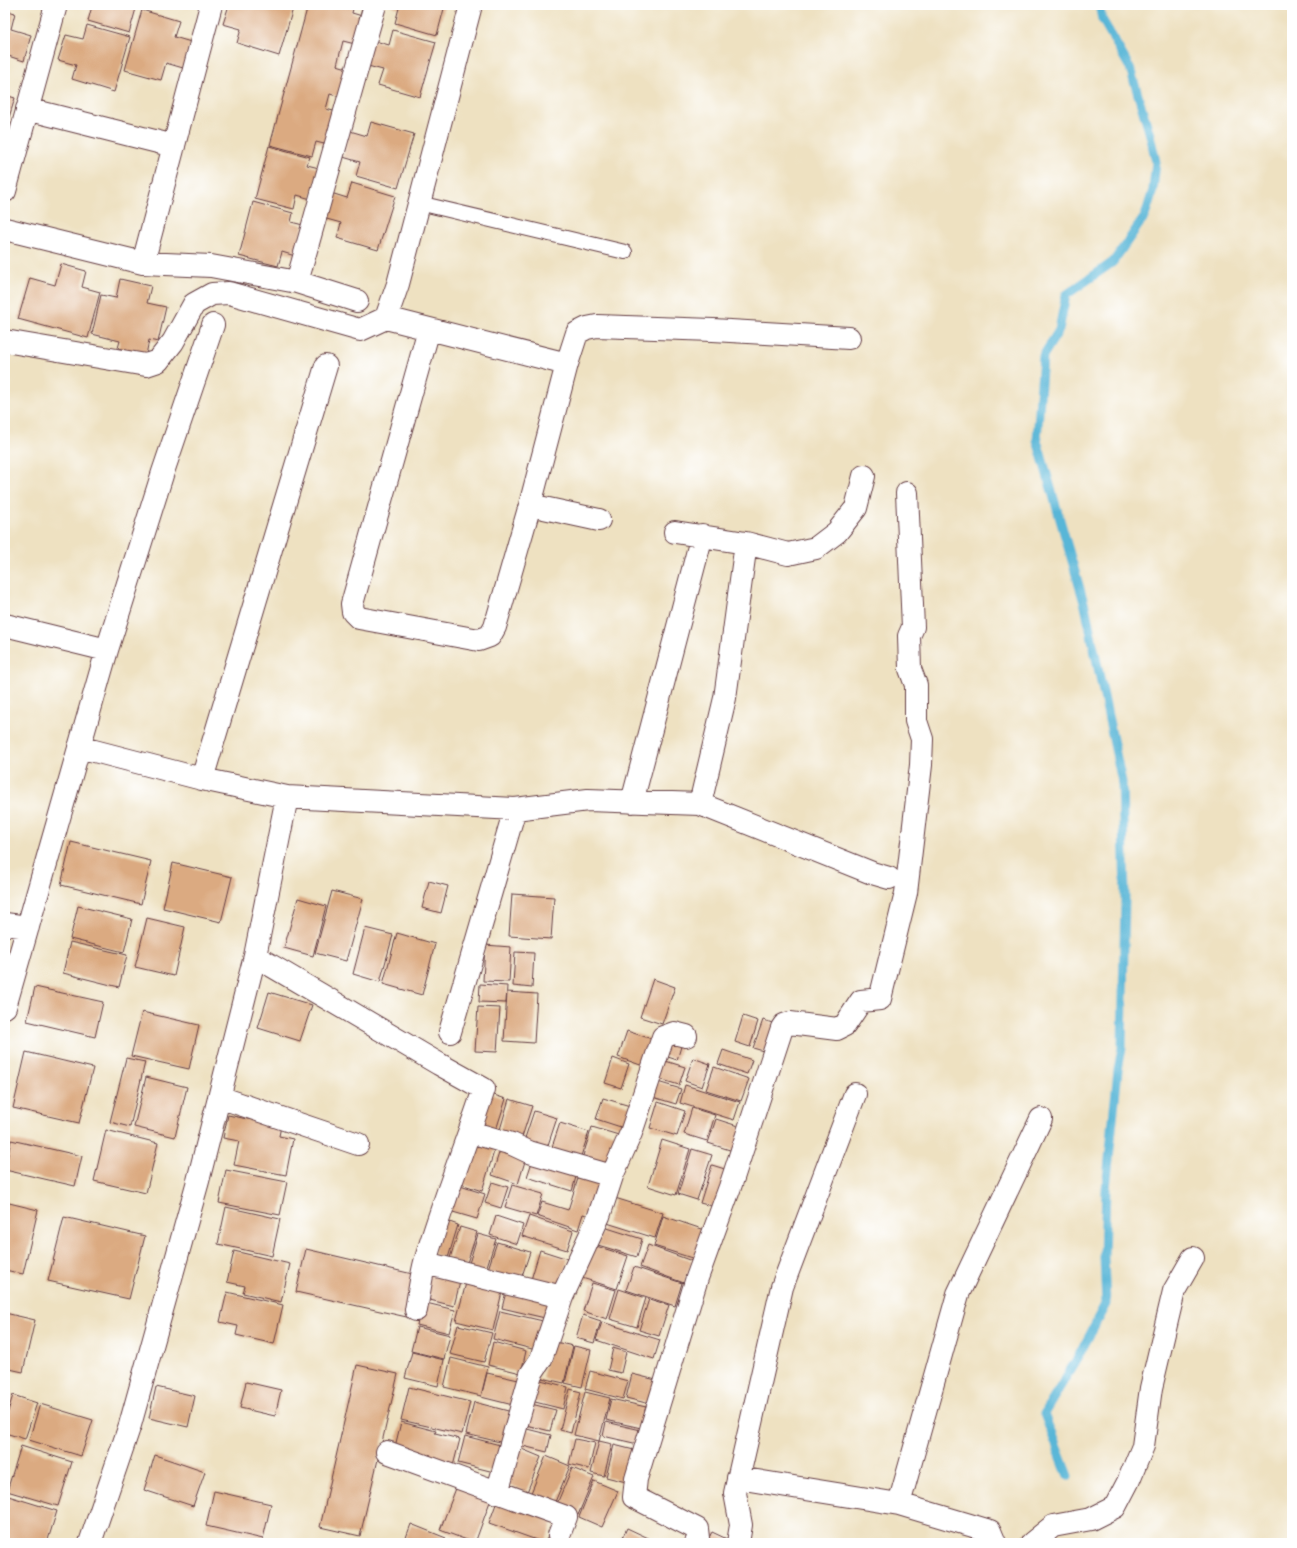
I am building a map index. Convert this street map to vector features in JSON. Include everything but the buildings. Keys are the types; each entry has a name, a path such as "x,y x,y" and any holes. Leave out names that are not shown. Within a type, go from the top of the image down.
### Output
{"street":[{"path":"5,191 56,5"},
{"path":"143,263 211,5"},
{"path":"297,282 375,5"},
{"path":"386,318 398,284 472,5"},
{"path":"28,109 174,146"},
{"path":"5,229 143,263 211,266 297,282 357,301"},
{"path":"5,341 146,365 158,361 173,342 194,304 212,294 229,293 360,330 386,318 567,364"},
{"path":"7,996 107,650 163,472 213,325"},
{"path":"429,329 352,604 354,612 360,618 479,640 490,636 495,627 530,504 567,364 577,333 587,328 597,326 712,330 849,338"},
{"path":"202,779 326,366"},
{"path":"675,532 746,543 788,554 816,548 837,532 856,508 864,476"},
{"path":"696,1543 698,1538 697,1529 634,1497 636,1479 698,1278 730,1187 782,1028 784,1025 790,1023 837,1029 845,1025 861,1001 880,998 906,893 921,765 922,738 916,721 916,685 910,669 909,636 913,627 907,494"},
{"path":"530,504 599,520"},
{"path":"632,802 702,535"},
{"path":"700,804 725,698 746,543"},
{"path":"5,625 107,650"},
{"path":"79,747 202,779 287,797 515,809 588,800 700,804 872,873 889,878"},
{"path":"90,1543 132,1418 181,1243 255,956 287,797"},
{"path":"450,1032 515,809"},
{"path":"5,924 28,927"},
{"path":"255,956 484,1089 470,1132 451,1180 425,1263 416,1310"},
{"path":"497,1493 531,1374 541,1359 562,1297 599,1216 612,1176 631,1133 663,1037 674,1033 686,1036"},
{"path":"738,1543 741,1525 734,1493 782,1287 855,1094"},
{"path":"219,1097 358,1144"},
{"path":"899,1504 958,1294 1040,1119"},
{"path":"470,1132 512,1144 529,1152 612,1176"},
{"path":"1032,1543 1052,1526 1091,1519 1115,1507 1128,1482 1143,1446 1151,1388 1174,1291 1193,1258"},
{"path":"425,1263 562,1297"},
{"path":"386,1452 566,1517 559,1535"},
{"path":"738,1478 899,1504 990,1531 995,1543"}],"lane":[{"path":"419,203 625,252"}],"waterway":[{"path":"1068,1476 1044,1414 1078,1357 1106,1304 1104,1258 1106,1189 1118,1070 1122,1048 1125,897 1122,782 1085,606 1037,440 1043,356 1059,330 1066,295 1113,262 1145,216 1153,190 1156,162 1150,135 1130,68 1102,19 1099,5"}]}
